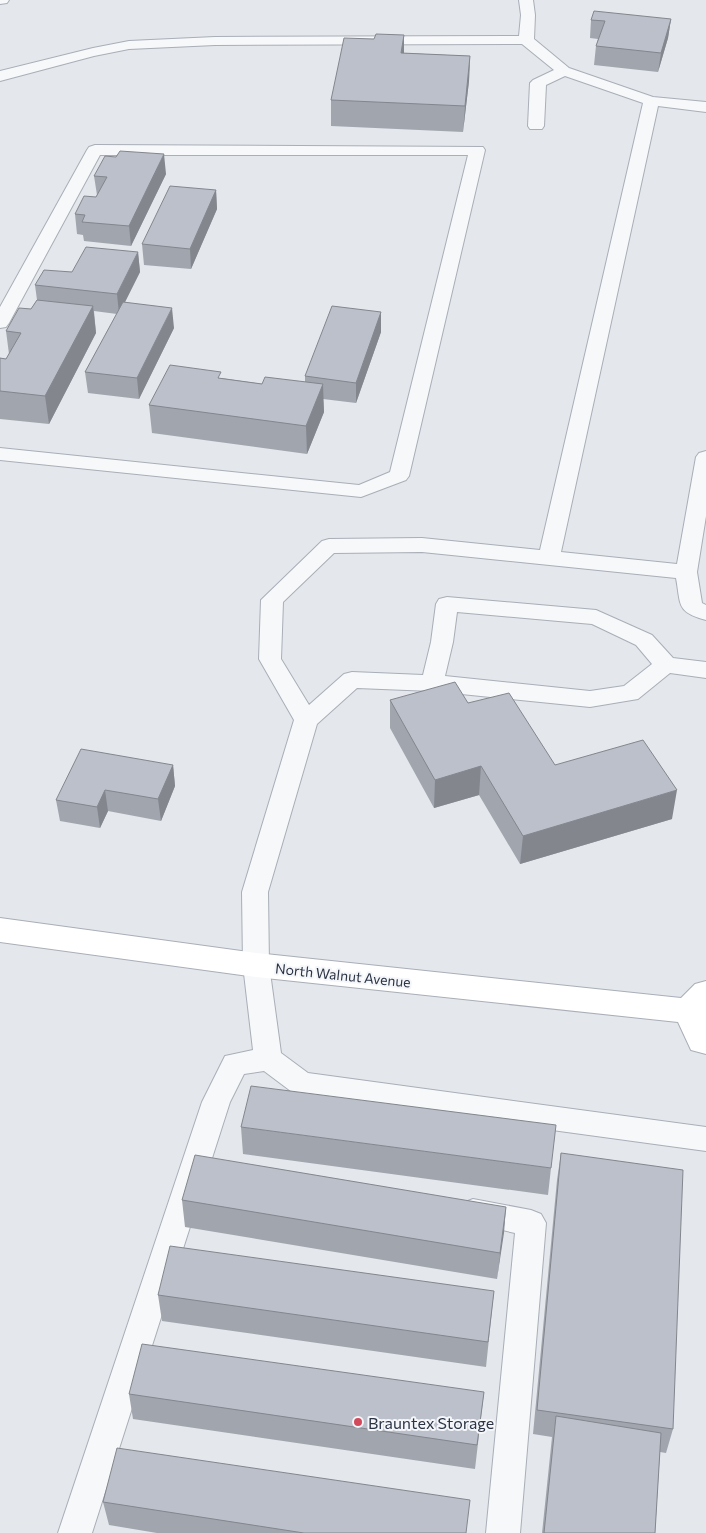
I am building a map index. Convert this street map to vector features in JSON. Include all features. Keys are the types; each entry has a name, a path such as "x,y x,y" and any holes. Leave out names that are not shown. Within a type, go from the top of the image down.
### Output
{"main road":[{"name":"North Walnut Avenue","path":"0,930 256,965 697,1002 702,1040 706,1041"}],"lane":[{"path":"526,0 528,15 526,40"},
{"path":"0,76 93,52 129,45 215,41 526,40 564,71 651,101 706,107"},
{"path":"536,126 538,83 564,71"},
{"path":"549,557 651,101"},
{"path":"0,322 95,150 477,150 399,476 361,491 0,454"},
{"path":"706,458 686,572 692,607 706,613"},
{"path":"306,720 270,659 272,600 329,546 422,545 686,572"},
{"path":"432,683 442,642 447,604 596,617 644,640 666,665 706,670"},
{"path":"268,1059 256,965 255,892 306,720 352,680 432,683 590,699 630,692 666,665"},
{"path":"75,1533 210,1166 216,1102 235,1064 268,1059 302,1084 706,1139"},
{"path":"445,1207 532,1222 503,1533"}],"building":[{"path":"594,11 671,19 661,53 596,46 605,21 591,20"},
{"path":"376,34 404,35 401,53 470,56 465,106 331,100 344,38 374,39"},
{"path":"120,151 164,154 129,226 82,222 85,215 75,214 84,196 96,197 107,177 94,176 105,156 116,157"},
{"path":"170,186 216,190 190,249 142,244"},
{"path":"86,247 138,252 117,294 35,285 44,270 72,272"},
{"path":"37,300 93,306 45,396 0,391 0,358 6,359 21,333 6,331 19,308 31,309"},
{"path":"123,302 172,308 137,378 85,372"},
{"path":"332,306 381,312 356,383 305,376"},
{"path":"170,365 221,372 218,378 262,384 265,377 323,384 306,426 149,405"},
{"path":"455,682 468,703 509,693 555,765 643,740 677,790 523,836 481,766 435,780 390,700"},
{"path":"81,749 173,765 158,799 105,790 97,807 56,800"},
{"path":"251,1086 556,1125 551,1168 241,1127"},
{"path":"561,1153 683,1170 673,1429 537,1410"},
{"path":"195,1155 506,1207 500,1253 182,1200"},
{"path":"170,1246 494,1291 488,1342 158,1295"},
{"path":"142,1344 484,1392 477,1445 129,1394"},
{"path":"556,1416 661,1433 655,1533 544,1533"},
{"path":"117,1448 470,1500 466,1533 304,1533 103,1502"}],"place":[{"name":"Brauntex Storage","path":"358,1422"}]}
